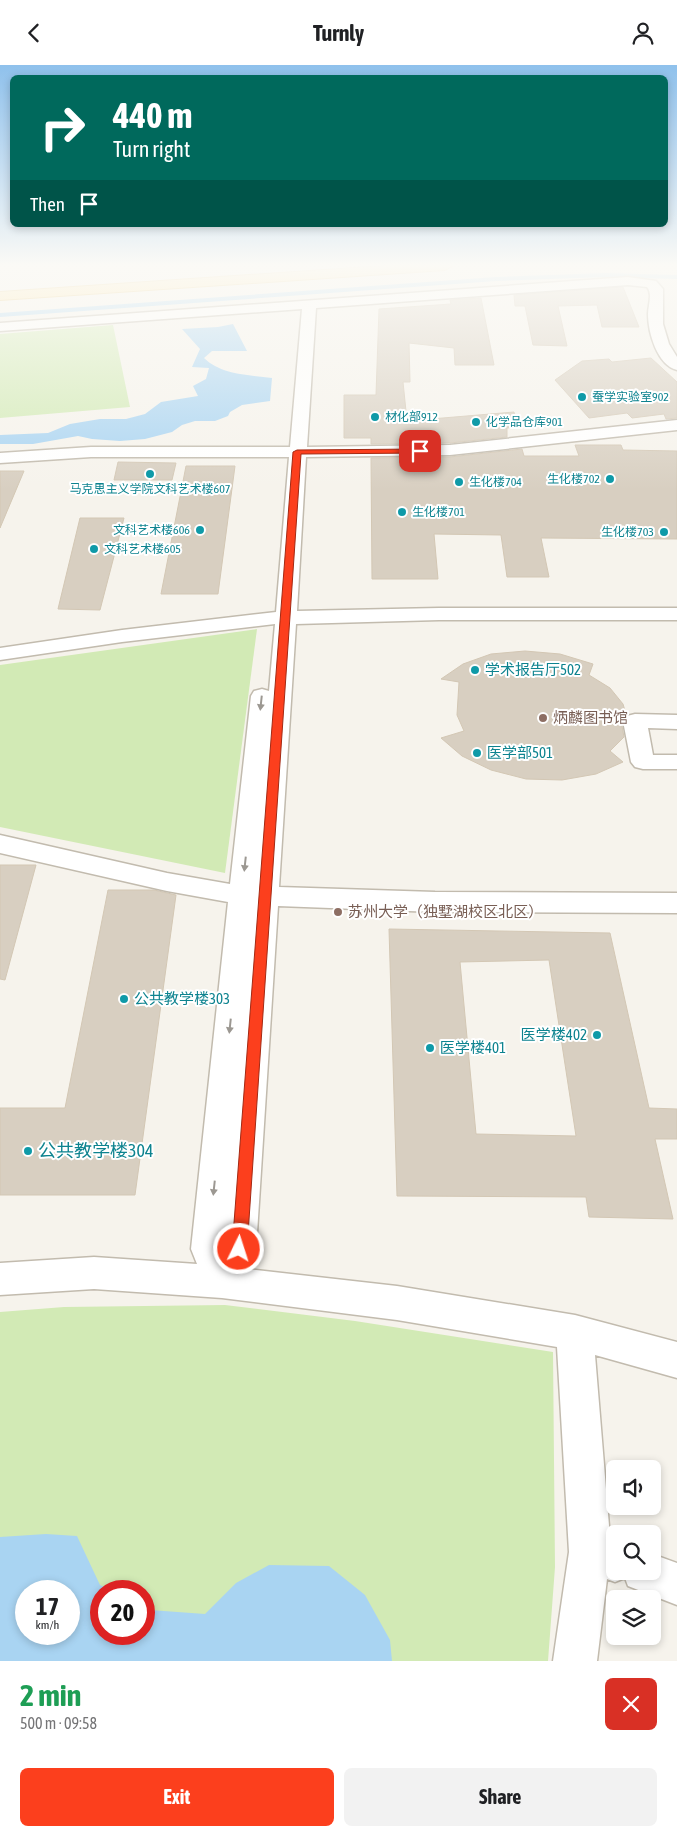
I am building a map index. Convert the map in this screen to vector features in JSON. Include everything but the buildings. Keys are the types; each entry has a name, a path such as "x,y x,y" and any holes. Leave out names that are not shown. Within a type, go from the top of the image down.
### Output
{"lane":[{"path":"222,1282 239,1249 254,896 301,340"},
{"path":"661,340 671,360 677,365"},
{"path":"0,458 91,452 450,450 677,425"},
{"path":"0,655 122,636 277,618 438,614 677,614"},
{"path":"677,722 635,721 643,762 677,762"},
{"path":"0,844 167,882 254,896 435,902 677,903"},
{"path":"0,1279 94,1273 222,1282 397,1303 575,1332 677,1360"},
{"path":"575,1332 602,1557 576,1661"},
{"path":"661,1578 677,1584"}],"green space":[{"path":"0,340 116,340 130,407 0,418"},
{"path":"257,629 225,873 0,827 0,665"},
{"path":"225,1305 355,1321 553,1352 555,1567 548,1661 0,1661 0,1312 64,1307"}],"water":[{"path":"192,340 242,340 247,351 212,351 204,358 211,364 227,371 272,378 270,401 242,405 230,412 228,416 215,421 195,421 182,425 172,432 145,439 120,441 78,436 33,444 0,444 0,435 48,433 70,424 100,419 126,419 145,414 161,402 198,396 193,386 206,379 209,368 192,367 200,349"},
{"path":"46,1534 77,1536 98,1580 90,1580 90,1645 155,1645 155,1610 205,1614 236,1583 269,1565 329,1566 365,1595 390,1640 392,1661 0,1661 0,1537"}],"place":[{"name":"蚕学实验室902","path":"582,397"},
{"name":"材化部912","path":"375,417"},
{"name":"化学品仓库901","path":"476,422"},
{"name":"马克思主义学院文科艺术楼607","path":"150,474"},
{"name":"生化楼702","path":"610,479"},
{"name":"生化楼704","path":"459,482"},
{"name":"生化楼701","path":"402,512"},
{"name":"文科艺术楼606","path":"200,530"},
{"name":"生化楼703","path":"664,532"},
{"name":"文科艺术楼605","path":"94,549"},
{"name":"学术报告厅502","path":"475,670"},
{"name":"炳麟图书馆","path":"543,718"},
{"name":"医学部501","path":"477,753"},
{"name":"苏州大学（独墅湖校区北区）","path":"338,912"},
{"name":"公共教学楼303","path":"124,999"},
{"name":"医学楼402","path":"597,1035"},
{"name":"医学楼401","path":"430,1048"},
{"name":"公共教学楼304","path":"28,1151"}],"route":[{"path":"239,1249 297,452 420,451"}]}
